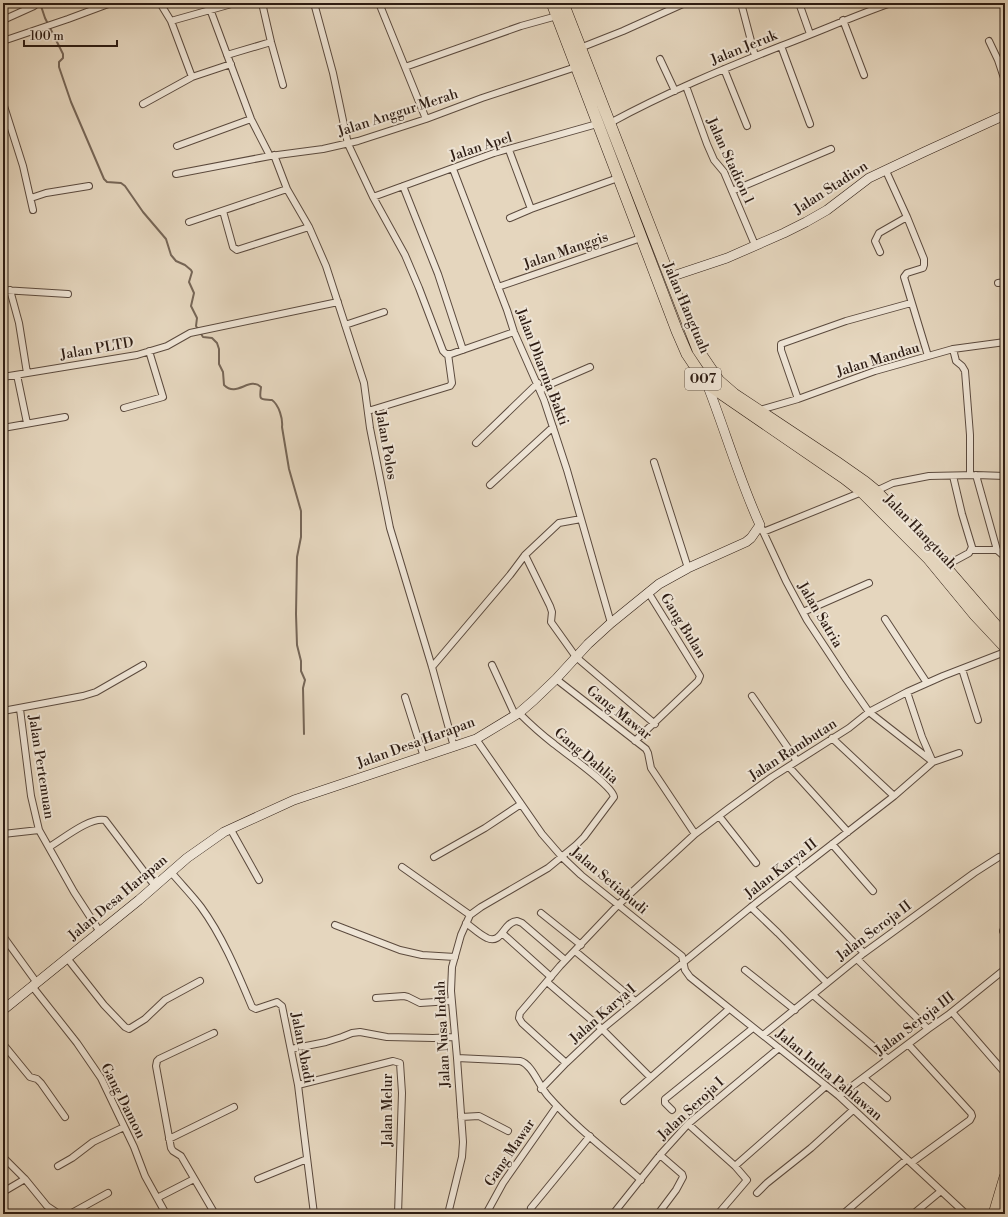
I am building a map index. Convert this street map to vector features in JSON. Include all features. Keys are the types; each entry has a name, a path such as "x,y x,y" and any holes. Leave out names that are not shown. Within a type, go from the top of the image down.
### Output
{"highway":[{"name":"Jalan Hangtuah","path":"552,3 641,238 687,354 707,384 862,492 979,612 1005,636"},
{"name":"Jalan Hangtuah","path":"562,3 670,277 687,327 698,350 719,381 734,394 859,477 876,491 945,566 1005,647"},
{"path":"994,1214 1005,1177"},
{"path":"1003,1214 1005,1207"}],"street":[{"path":"3,41 111,3"},
{"path":"160,3 171,21 192,77"},
{"path":"171,21 235,3"},
{"path":"262,3 283,85"},
{"path":"314,3 333,74 348,144 373,197 405,255 420,288 443,351 448,354 463,350 514,332"},
{"path":"379,3 426,119"},
{"path":"580,48 623,31 672,6 685,3"},
{"path":"741,3 755,56"},
{"path":"800,3 810,34"},
{"name":"Jalan Jeruk","path":"610,123 636,109 724,69 843,20 891,3"},
{"path":"3,20 34,6"},
{"name":"Jalan Polos","path":"210,9 251,119 272,155 287,189 310,228 326,266 346,325 364,383 381,486 390,528 432,667 454,747"},
{"path":"405,67 520,26 557,16"},
{"path":"843,20 864,75"},
{"path":"989,41 998,60 1005,81"},
{"path":"227,55 271,42"},
{"path":"781,46 810,124"},
{"path":"660,59 676,91"},
{"path":"143,104 192,77 231,64"},
{"name":"Jalan Anggur Merah","path":"176,174 272,155 323,149 348,144 374,137 482,98 576,67"},
{"path":"724,69 748,126"},
{"name":"Jalan Stadion 1","path":"686,86 707,144 714,160 724,172 755,245"},
{"path":"3,103 23,166 33,210"},
{"name":"Jalan Stadion","path":"670,277 727,258 784,233 806,222 846,196 869,178 1005,115"},
{"path":"177,146 251,119"},
{"name":"Jalan Apel","path":"373,197 494,153 598,124"},
{"path":"509,150 531,209"},
{"path":"732,191 831,150"},
{"name":"Jalan Dharma Bakti","path":"453,169 514,332 541,390 581,519 610,623"},
{"path":"886,171 925,262 923,268 907,273 904,276 928,356"},
{"path":"510,218 618,178"},
{"path":"31,198 89,186"},
{"path":"403,186 438,274 463,350"},
{"path":"189,222 287,189"},
{"path":"223,211 233,247 237,250 310,228"},
{"path":"880,252 875,241 877,235 907,217"},
{"path":"3,228 3,278"},
{"name":"Jalan Manggis","path":"498,287 641,238"},
{"path":"27,373 19,323 6,290 68,294"},
{"name":"Jalan PLTD","path":"3,377 137,355 167,346 190,333 338,302"},
{"path":"798,399 781,350 781,344 846,321 911,303"},
{"path":"346,325 384,312"},
{"name":"Jalan Mandau","path":"760,410 798,399 875,371 953,349 1005,342"},
{"path":"953,349 956,361 965,370 973,475 998,550 1005,558"},
{"path":"124,408 163,397 149,351"},
{"path":"368,411 450,386 452,383 448,354"},
{"path":"541,390 553,383 590,367"},
{"path":"16,375 27,423"},
{"path":"476,443 538,383"},
{"path":"707,384 752,508 761,528 862,492"},
{"path":"3,428 65,417"},
{"path":"490,485 553,427"},
{"path":"654,462 688,568"},
{"path":"876,491 893,483 929,476 1005,476"},
{"path":"953,476 962,514 971,541 972,550"},
{"path":"432,667 510,575 525,555 559,523 581,519"},
{"name":"Jalan Desa Harapan","path":"3,1010 139,900 187,858 224,832 294,800 476,739 517,714 556,679 610,623 648,592 664,581 688,568 746,542 761,528"},
{"name":"Jalan Satria","path":"761,528 786,581 803,612 846,679 870,712 933,762"},
{"path":"945,566 972,550 998,550"},
{"path":"525,555 550,606 552,612 551,622 576,657 655,724"},
{"path":"803,612 868,583"},
{"name":"Gang Bulan","path":"635,741 655,724 698,681 700,676 648,592"},
{"path":"885,619 927,683"},
{"name":"Jalan Rambutan","path":"566,1063 519,1018 523,1009 565,960 618,905 695,834 772,777 849,728 870,712 927,683 1005,652"},
{"path":"3,711 20,709 96,692 143,665"},
{"path":"492,665 517,714"},
{"path":"962,669 978,720"},
{"name":"Gang Mawar","path":"556,679 648,751 652,768 695,834"},
{"path":"907,692 922,737 933,762 960,753"},
{"path":"752,696 798,761"},
{"path":"406,697 424,757"},
{"name":"Jalan Pertemuan","path":"20,709 31,796 39,830 74,892 100,932"},
{"name":"Gang Dahlia","path":"517,714 599,780 614,794 613,799 584,837 562,857"},
{"path":"832,738 894,796"},
{"name":"Jalan Setiabudi","path":"476,739 542,834 562,857 581,875 680,955"},
{"name":"Jalan Karya II","path":"684,962 751,907 894,796 933,762"},
{"path":"789,767 848,832"},
{"path":"434,857 485,828 521,804"},
{"path":"719,816 756,863"},
{"path":"49,847 85,823 102,819 105,820 155,886"},
{"path":"3,834 39,830"},
{"path":"231,830 259,880"},
{"path":"832,844 873,891"},
{"name":"Jalan Seroja II","path":"763,1035 864,953 974,873 999,857 1005,856"},
{"name":"Jalan Nusa Indah","path":"448,1214 462,1157 457,1058 450,991 452,967 461,935 470,915 497,897 548,868 562,857"},
{"path":"402,867 470,915"},
{"name":"Jalan Abadi","path":"171,872 201,907 215,929 252,1008 256,1009 275,1003 279,1003 282,1006 298,1085 314,1214"},
{"path":"791,877 864,953"},
{"path":"751,907 827,983"},
{"path":"541,913 581,945"},
{"path":"466,923 486,938 496,939 509,923 517,921 522,923 565,960"},
{"path":"335,925 400,950 422,955 454,957"},
{"path":"502,933 551,977"},
{"name":"Gang Damon","path":"3,936 34,985 101,1078 134,1147 145,1176 166,1214"},
{"path":"575,951 635,1001"},
{"name":"Jalan Indra Pahlawan","path":"680,955 684,962 686,973 839,1096 966,1214"},
{"path":"68,958 104,1004 128,1029 145,1019 165,1000 200,981"},
{"path":"857,959 928,1029"},
{"name":"Jalan Karya I","path":"541,1088 602,1029 684,962"},
{"name":"Jalan Seroja III","path":"839,1096 952,1012 1005,969"},
{"path":"745,970 795,1010"},
{"path":"547,982 602,1029 650,1077"},
{"path":"813,995 888,1059"},
{"path":"376,998 404,996 420,1003 452,1001"},
{"path":"624,1101 729,1009"},
{"path":"952,1012 1005,1073"},
{"path":"672,1110 665,1103 665,1100 753,1028"},
{"path":"291,1049 326,1042 352,1033 360,1032 387,1037 455,1037"},
{"path":"214,1033 157,1061 156,1066 169,1139 173,1151 181,1156 215,1214"},
{"path":"3,1044 30,1077 37,1079 41,1083 65,1118"},
{"path":"843,1214 909,1161 957,1130 970,1120 972,1116 908,1044"},
{"name":"Jalan Seroja I","path":"613,1214 660,1155 688,1124 779,1048"},
{"path":"457,1058 497,1059 524,1062 529,1066 541,1088 556,1106 641,1180"},
{"name":"Jalan Melur","path":"298,1085 393,1061 400,1063 402,1093 398,1214"},
{"path":"864,1078 887,1098"},
{"path":"735,1166 826,1086"},
{"name":"Gang Mawar","path":"486,1214 503,1183 556,1106"},
{"path":"169,1139 234,1107"},
{"path":"757,1194 767,1183 811,1148 853,1110"},
{"path":"461,1117 479,1116 508,1131"},
{"path":"688,1124 735,1166 747,1180 718,1214"},
{"path":"58,1166 72,1158 93,1142 124,1127"},
{"path":"531,1208 590,1136"},
{"path":"658,1214 676,1190 683,1177 682,1174 660,1155"},
{"path":"3,1157 25,1179 47,1206 59,1214"},
{"path":"258,1179 307,1159"},
{"path":"3,1192 25,1179"},
{"path":"157,1198 194,1179"},
{"path":"913,1214 941,1191"},
{"path":"71,1214 108,1193"}],"waterway":[{"path":"40,3 45,18 63,54 63,58 59,62 59,67 71,102 104,179 107,182 121,183 125,186 143,212 166,239 171,255 176,261 185,265 192,272 189,282 194,293 191,306 197,318 196,326 203,337 212,338 217,343 219,349 219,364 223,372 224,385 234,389 256,384 261,387 260,397 265,400 272,400 277,405 280,412 289,469 301,511 301,537 297,557 296,614 297,645 301,661 301,671 305,680 303,688 304,734"}]}
